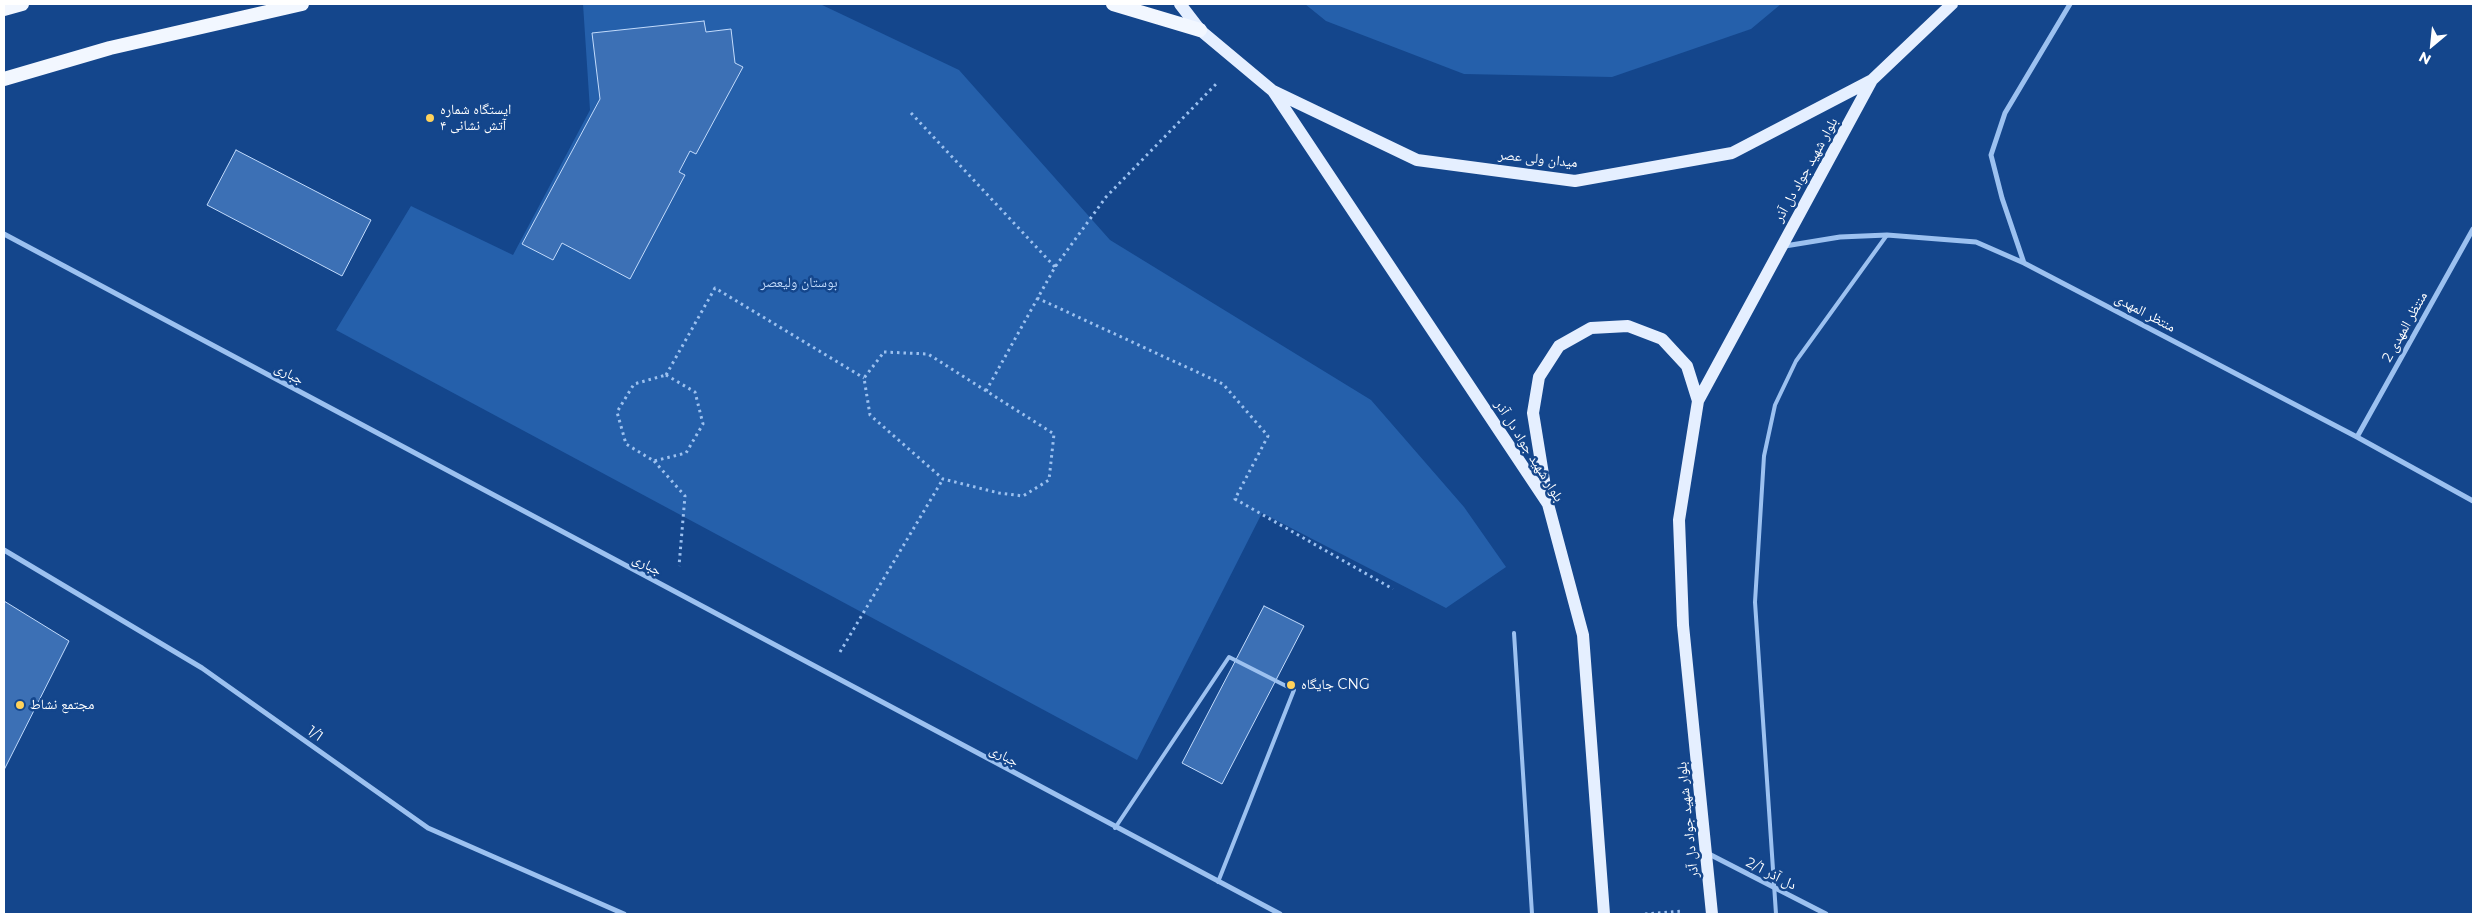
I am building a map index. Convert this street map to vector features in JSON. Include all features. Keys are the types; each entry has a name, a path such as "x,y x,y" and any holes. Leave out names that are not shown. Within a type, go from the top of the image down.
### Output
{"highway":[{"path":"4,9 22,4"},
{"path":"4,79 110,48 302,4"},
{"path":"1113,4 1200,30"}],"main road":[{"name":"میدان ولی عصر","path":"1180,4 1200,30 1273,91 1417,160 1575,181 1732,153 1872,80 1952,4"},
{"name":"بلوار شهید جواد دل آذر","path":"1712,911 1683,625 1679,520 1698,401 1872,80"},
{"name":"بلوار شهید جواد دل آذر","path":"1273,91 1548,504 1583,635 1604,914"},
{"path":"1548,504 1533,413 1539,377 1559,346 1591,328 1628,326 1662,339 1688,366 1698,401"}],"street":[{"path":"2024,263 1991,155 2004,113 2070,4"},
{"name":"منتظر المهدی 2","path":"2357,437 2473,229"},
{"name":"جباری","path":"4,234 1115,828 1280,914"},
{"name":"منتظر المهدی","path":"1782,246 1840,236 1887,235 1976,242 2024,263 2357,437 2473,501"},
{"name":"1/1","path":"4,550 202,668 428,828 624,914"},
{"name":"دل آذر 2/1","path":"1706,853 1826,914"}],"lane":[{"path":"1776,914 1755,602 1764,456 1775,405 1796,361 1887,235"},
{"path":"1514,633 1532,914"},
{"path":"1115,828 1228,657 1294,690 1218,882"}],"path":[{"path":"986,391 1055,267 1106,197 1237,62"},
{"path":"911,113 1055,267"},
{"path":"676,593 685,496 654,460 626,444 618,412 634,384 666,375 715,288 864,378"},
{"path":"1037,298 1223,384 1268,436 1235,499 1393,589"},
{"path":"884,352 928,354 1054,434 1049,480 1023,496 999,493 943,480 870,415 864,378 884,352"},
{"path":"654,460 686,452 703,424 695,392 666,375"},
{"path":"827,674 943,480"},
{"path":"1645,914 1712,911"}],"green space":[{"name":"بوستان ولیعصر","path":"583,4 820,4 959,70 1110,240 1371,400 1464,507 1506,567 1446,608 1262,513 1137,760 336,330 411,206 513,255 590,110"},
{"path":"1305,4 1781,4 1751,29 1612,77 1464,74 1326,21"}],"building":[{"path":"704,21 706,32 731,29 735,63 743,67 696,154 690,151 679,172 685,175 630,279 562,243 553,260 522,244 600,99 592,33"},
{"path":"236,150 371,220 342,276 207,205"},
{"name":"مجتمع نشاط","path":"4,601 69,641 4,770"},
{"path":"1264,606 1304,626 1222,784 1182,763"}],"place":[{"name":"ایستگاه شماره ۴ آتش نشانی","path":"430,118"},
{"name":"جایگاه CNG","path":"1291,685"},
{"name":"مجتمع نشاط","path":"20,705"}]}
